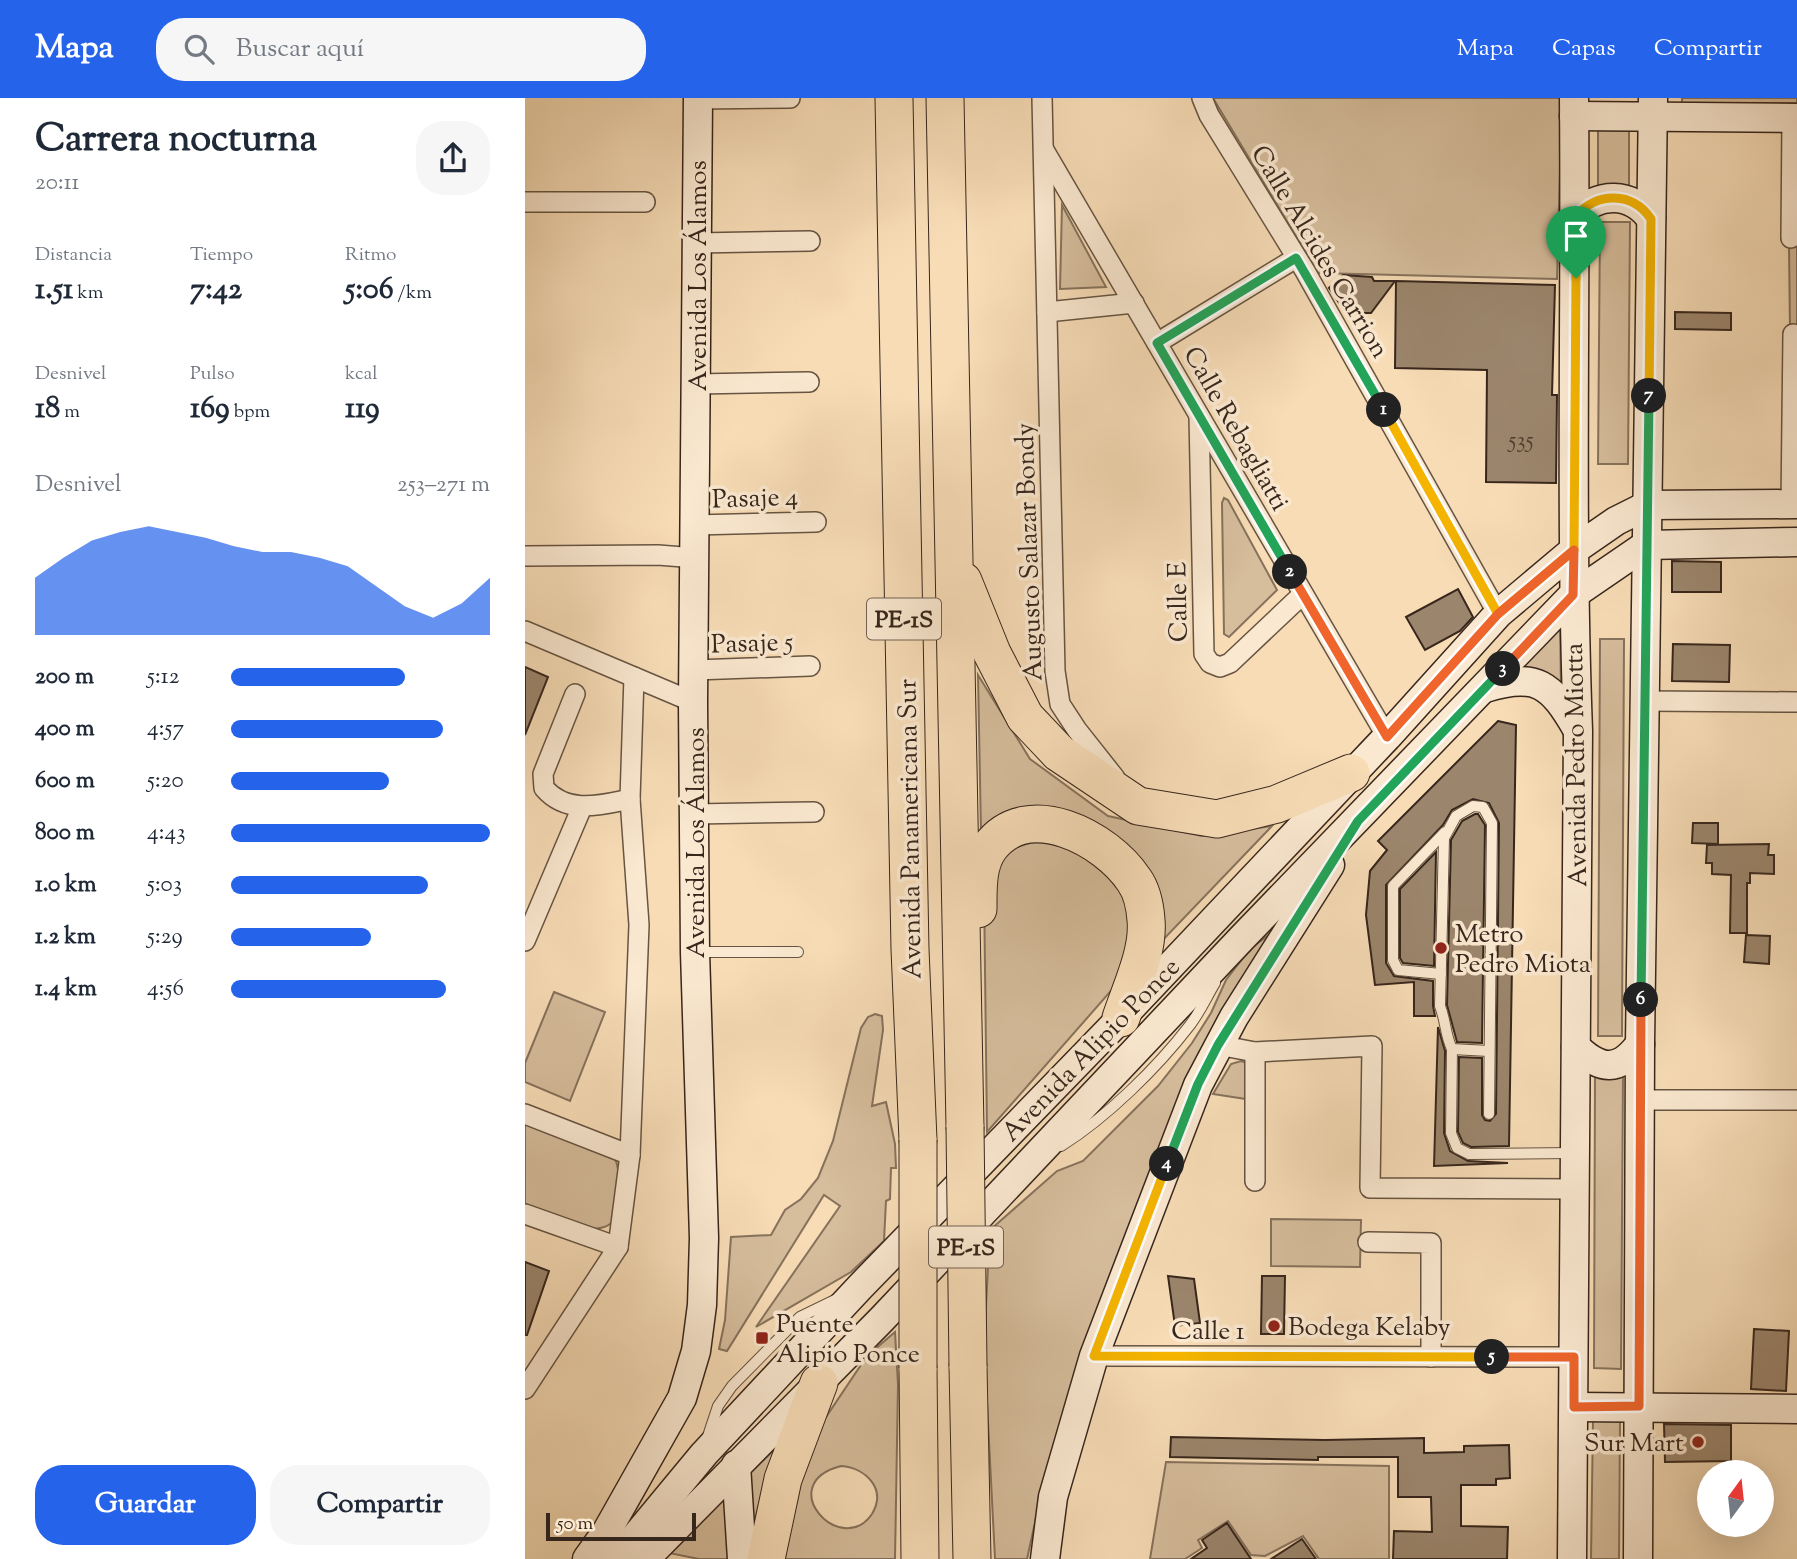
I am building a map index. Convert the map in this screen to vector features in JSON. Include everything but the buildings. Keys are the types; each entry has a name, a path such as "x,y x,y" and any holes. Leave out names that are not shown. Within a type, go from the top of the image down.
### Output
{"highway":[{"name":"Avenida Panamericana Sur","path":"894,98 910,936 918,1140 920,1559"},
{"name":"Avenida Panamericana Sur","path":"945,98 972,1558"},
{"path":"955,560 992,653 1025,717 1059,753 1138,806 1217,819 1277,803 1351,774"},
{"path":"961,993 978,965 980,870 989,848 1009,830 1036,822 1061,827 1087,839 1114,857 1134,880 1142,896 1146,922 1145,944 1122,1018"},
{"path":"766,1559 783,1479 819,1382"}],"main road":[{"name":"Avenida Los Álamos","path":"587,1559 607,1531 681,1398 696,1351 702,1305 704,1238 695,952 693,702 698,99"},
{"path":"1574,107 1653,107 1795,118"},
{"name":"Avenida Pedro Miotta","path":"1572,1559 1578,731 1573,595 1576,216 1574,107"},
{"path":"1638,1559 1642,1100 1640,1044 1653,107"},
{"path":"1576,216 1592,202 1613,197 1636,203 1651,219"},
{"path":"1648,505 1794,504"},
{"name":"Avenida Alipio Ponce","path":"617,1559 704,1454 860,1287 1122,1018 1387,737 1498,614 1574,550 1616,521 1648,505"},
{"path":"1646,545 1797,542"},
{"name":"Avenida Alipio Ponce","path":"645,1559 819,1382 1573,595 1646,545"},
{"path":"1485,688 1506,681 1529,681 1550,689 1578,731"},
{"path":"1045,1559 1053,1497 1094,1356 1198,1084 1218,1045 1358,821"},
{"path":"1576,1047 1588,1059 1609,1066 1628,1058 1640,1044"},
{"path":"1574,1407 1797,1409"},
{"path":"736,1465 742,1559"}],"street":[{"path":"698,99 790,98"},
{"name":"Augusto Salazar Bondy","path":"1042,98 1055,671 1060,704 1077,730 1138,806"},
{"name":"Calle Alcides Carrion","path":"1202,98 1209,115 1296,258 1498,614"},
{"path":"1791,239 1795,118"},
{"name":"Calle Rebagliatti","path":"1042,146 1387,737"},
{"path":"525,202 645,202"},
{"path":"697,243 810,241"},
{"path":"1157,343 1296,258"},
{"path":"1047,312 1134,303"},
{"path":"1793,334 1794,504"},
{"path":"696,384 809,382"},
{"name":"Calle E","path":"1199,415 1204,654 1207,659 1220,667 1230,663 1303,594"},
{"name":"Pasaje 4","path":"695,525 816,522"},
{"path":"525,556 658,555 696,558"},
{"path":"525,631 693,702"},
{"name":"Pasaje 5","path":"695,670 810,666"},
{"path":"525,1389 618,1247 630,1155 639,925 630,799 634,677"},
{"path":"575,694 542,781 548,793 582,807 630,799"},
{"path":"1645,701 1797,702"},
{"path":"525,941 582,807"},
{"path":"694,814 814,812"},
{"path":"1218,1045 1255,1052 1372,1046 1370,1188 1576,1189"},
{"path":"1255,1052 1255,1181"},
{"path":"1642,1100 1797,1100"},
{"path":"525,1114 630,1155"},
{"path":"525,1214 618,1247"},
{"path":"1368,1242 1431,1243 1431,1357"},
{"name":"Calle 1","path":"1094,1356 1574,1357"}],"lane":[{"path":"1441,974 1398,970 1393,960 1393,886 1447,830 1456,816 1473,806 1483,807 1490,816 1489,1114"},
{"path":"1447,830 1444,838 1440,1006 1446,1038 1452,1049 1451,1133 1460,1151 1469,1154 1577,1153"},
{"path":"695,952 798,952"},
{"path":"1452,1049 1489,1051"}],"shaded area":[{"path":"1213,98 1562,98 1557,279 1318,273"},
{"path":"1682,98 1797,98 1797,103 1682,103"},
{"path":"1598,128 1629,128 1629,186 1598,186"},
{"path":"1062,205 1106,287 1060,289"},
{"path":"1600,222 1630,222 1628,464 1598,464"},
{"path":"1789,245 1797,245 1797,330 1790,330"},
{"path":"1224,498 1228,500 1277,590 1229,637 1224,634"},
{"path":"1560,618 1561,691 1516,672"},
{"path":"1600,639 1624,639 1622,1036 1598,1036"},
{"path":"978,675 1030,759 1108,816 1202,836 1272,826 1161,942 1094,834 981,832"},
{"path":"1013,842 1065,842 1114,879 1128,904 1131,968 987,1132 984,888"},
{"path":"1278,928 1045,1477 1027,1559 995,1559 984,1343 990,1230 1057,1171 1083,1161 1158,1086 1192,1043 1211,1013 1226,980 1250,949"},
{"path":"554,992 605,1012 570,1101 525,1082 525,1063"},
{"path":"875,1014 882,1016 883,1030 872,1106 886,1102 895,1144 896,1168 891,1168 884,1241 851,1272 756,1327 840,1206 824,1195 727,1351 719,1349 725,1320 731,1237 771,1235 785,1210 801,1199 818,1178 833,1141 861,1028 868,1017"},
{"path":"1241,1061 1247,1063 1246,1099 1213,1094 1231,1064"},
{"path":"1595,1074 1623,1074 1621,1369 1594,1368"},
{"path":"525,1118 615,1159 619,1192 616,1212 610,1224 594,1229 525,1204"},
{"path":"1271,1219 1361,1220 1360,1267 1271,1266"},
{"path":"895,1332 898,1385 895,1559 785,1559 789,1505 810,1441 867,1356","holes":["841,1466 866,1475 877,1496 872,1514 859,1526 844,1528 830,1523 819,1514 812,1501 812,1487 821,1475"]},
{"path":"1593,1420 1620,1421 1619,1559 1591,1559"},
{"path":"782,1442 760,1499 749,1559 699,1559 669,1553"},
{"path":"1166,1462 1389,1466 1389,1559 1319,1559 1303,1536 1265,1556 1251,1555 1228,1521 1198,1540 1202,1548 1185,1559 1150,1559"}],"place":[{"name":"Metro Pedro Miota","path":"1441,948"},
{"name":"Bodega Kelaby","path":"1274,1326"},
{"name":"Puente Alipio Ponce","path":"762,1338"},
{"name":"Sur Mart","path":"1698,1442"}],"route":[{"path":"1576,278 1574,550 1498,614 1296,258 1157,343 1387,737 1498,614 1553,567 1574,550 1573,595 1358,821 1234,1017 1198,1084 1094,1356 1574,1357 1574,1407 1639,1406 1642,1100 1640,1044 1651,219 1645,210 1625,198 1613,197 1602,198 1583,208 1576,216 1576,278"}]}
